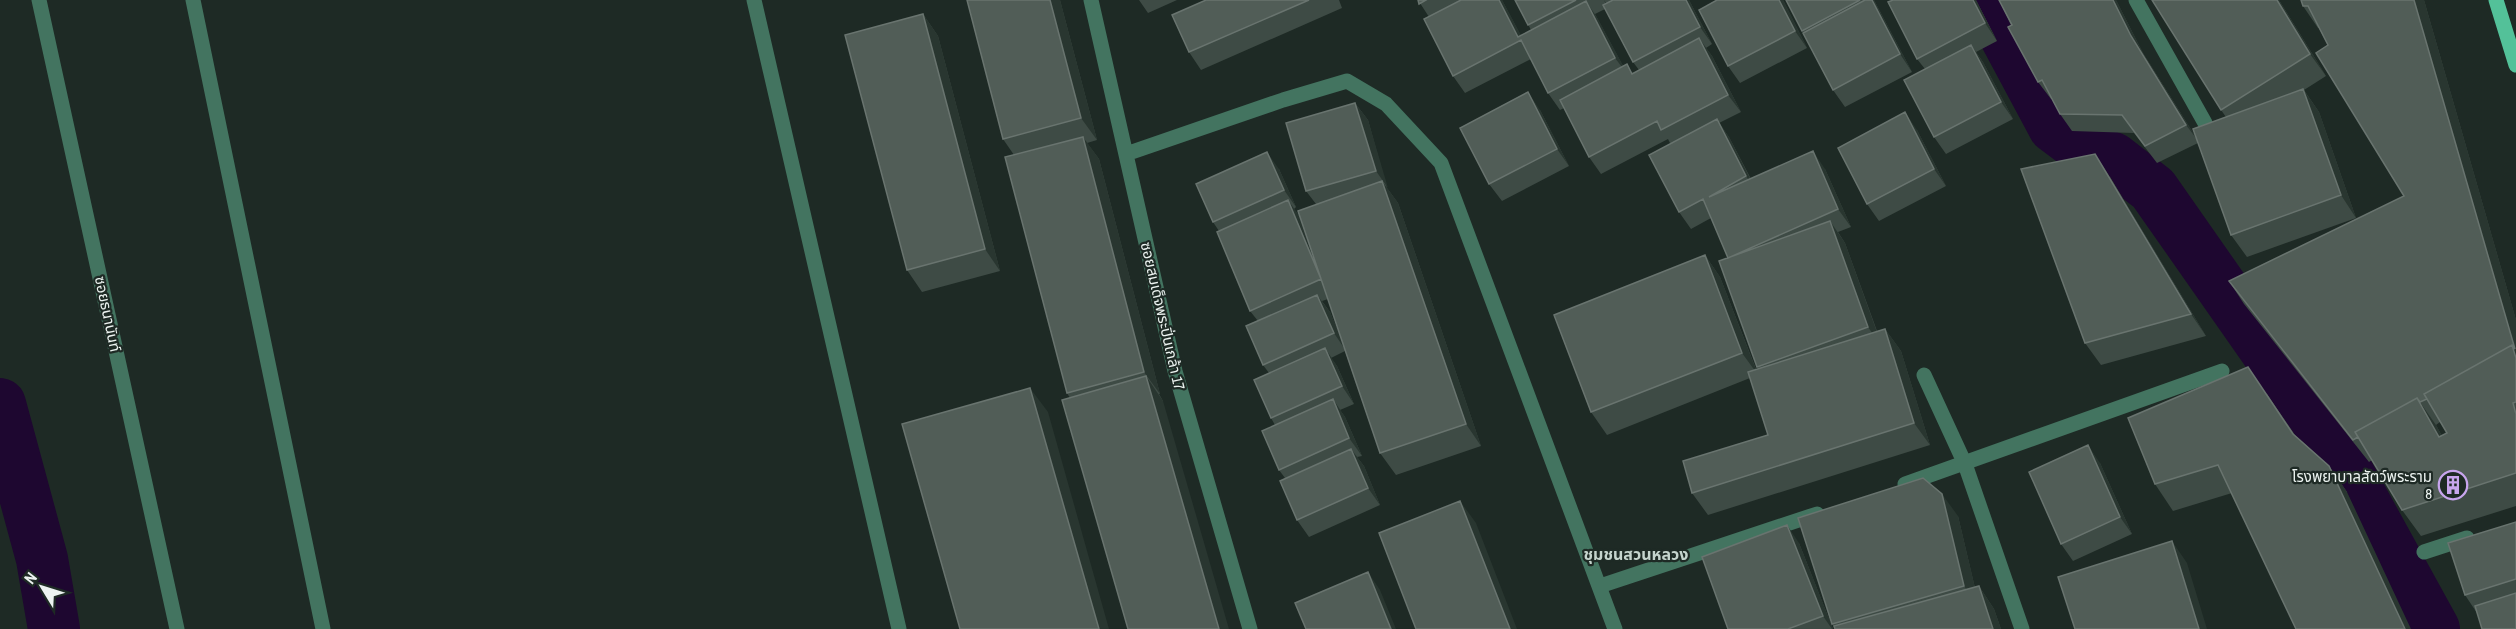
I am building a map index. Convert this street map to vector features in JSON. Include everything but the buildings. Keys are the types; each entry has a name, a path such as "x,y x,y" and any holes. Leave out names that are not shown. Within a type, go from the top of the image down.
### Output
{"main road":[{"path":"2496,0 2516,65"}],"street":[{"name":"ซอยธนานันท์","path":"39,0 177,629"},
{"path":"193,0 323,629"},
{"path":"754,0 899,629"},
{"name":"ซอยสมเด็จพระปิ่นเกล้า 17","path":"1091,0 1175,371 1250,629"},
{"path":"2136,0 2205,123"},
{"path":"1126,154 1283,100 1347,81 1386,104 1441,163 1615,629"},
{"path":"1888,490 2222,371"},
{"path":"1924,375 1965,464 2022,629"},
{"path":"1600,586 1832,508"},
{"path":"2424,552 2485,533"}],"waterway":[{"path":"1986,0 2054,127 2078,145 2113,158 2153,189 2335,449 2434,629"},
{"path":"0,404 42,559 54,629"}],"place":[{"name":"โรงพยาบาลสัตว์พระราม 8","path":"2453,485"}],"district":[{"name":"ชุมชนสวนหลวง","path":"1636,554"}]}
